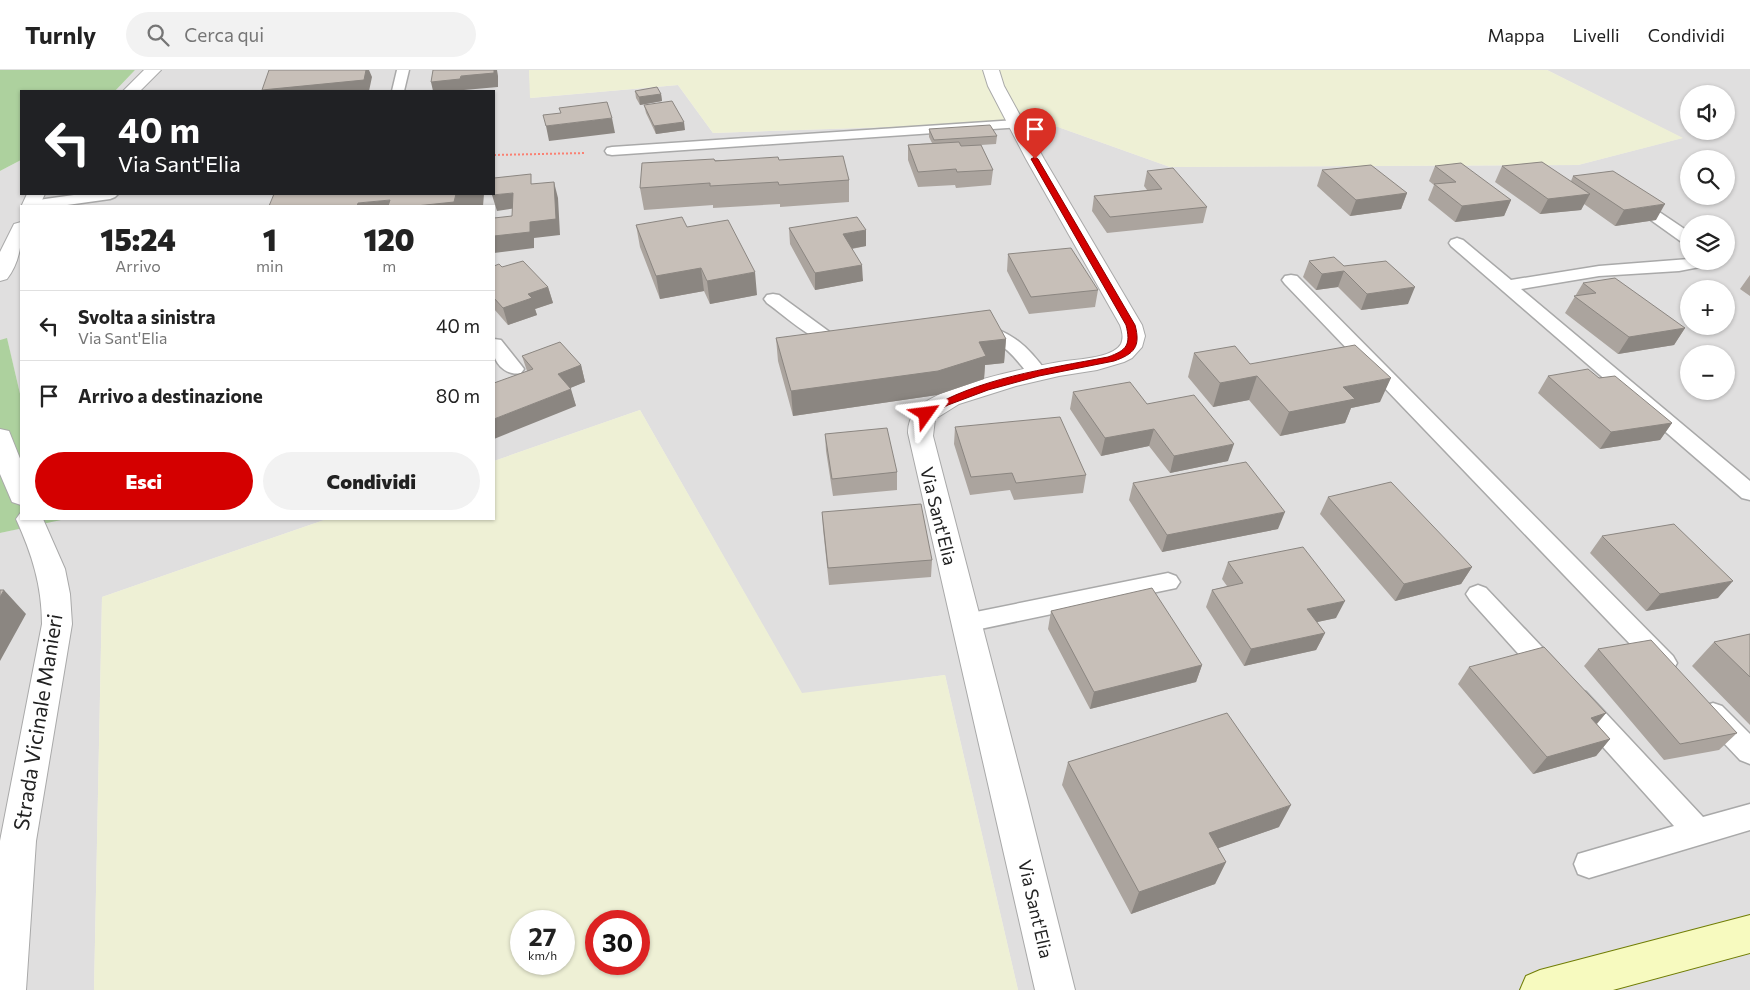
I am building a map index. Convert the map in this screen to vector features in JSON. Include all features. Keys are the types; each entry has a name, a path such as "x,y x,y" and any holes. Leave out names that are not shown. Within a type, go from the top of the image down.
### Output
{"street":[{"path":"132,90 153,70"},
{"name":"Via Sant'Elia","path":"991,70 996,86 1016,124 1131,325 1134,336 1131,347 1116,358 1038,374 985,388 945,402 926,414 920,425 920,436 1010,798 1055,990"},
{"path":"0,275 20,230"},
{"path":"0,437 16,468 20,490"},
{"name":"Strada Vicinale Manieri","path":"6,990 18,841 57,624 57,603 53,576 30,520"},
{"path":"1540,990 1750,934"}],"lane":[{"path":"398,90 403,70"},
{"path":"612,151 1016,124"},
{"path":"1624,194 1680,234"},
{"path":"38,205 103,195"},
{"path":"1457,243 1750,493"},
{"path":"1507,286 1599,271 1680,266"},
{"path":"1291,280 1750,752"},
{"path":"773,299 830,340 850,343 867,341"},
{"path":"959,328 989,331 1007,339 1019,349 1038,374"},
{"path":"495,345 514,369"},
{"path":"966,623 1168,582"},
{"path":"1478,594 1698,832"},
{"path":"1589,864 1750,817"}],"path":[{"path":"495,155 612,151"}],"shaded area":[{"path":"135,70 529,70 531,98 678,85 713,133 1044,122 1170,167 1578,165 1680,139 1735,140 1735,85 1680,85 1680,137 1547,70 1750,70 1750,990 1018,990 945,675 802,694 640,410 495,461 495,205 20,205 20,394 7,339 0,340 0,171 20,161 20,195 495,195 495,90 116,90"},
{"path":"56,520 324,520 102,597 94,990 0,990 0,533"}],"green space":[{"path":"0,70 135,70 116,90 20,90 20,161 0,171"},
{"path":"529,70 1547,70 1680,136 1680,139 1578,165 1170,167 1044,122 713,133 678,85 530,98"},
{"path":"7,338 20,394 20,520 61,520 0,533 0,340"},
{"path":"640,410 802,693 945,675 1018,990 94,990 102,597 324,520 495,520 495,461"}],"building":[{"path":"269,70 366,70 364,80 262,90"},
{"path":"433,70 494,70 494,73 461,76 460,79 431,82"},
{"path":"657,87 661,94 639,97 635,91"},
{"path":"672,101 684,122 654,126 644,105"},
{"path":"607,102 612,118 546,126 543,115 561,113 559,108"},
{"path":"990,125 997,136 934,140 929,129"},
{"path":"959,142 961,146 981,145 993,170 957,172 956,169 918,172 908,145"},
{"path":"843,156 849,180 779,185 778,182 710,186 710,183 640,188 642,163 778,157 779,160"},
{"path":"1542,162 1590,194 1548,199 1502,166"},
{"path":"1461,163 1511,200 1462,206 1434,184 1456,182 1435,166"},
{"path":"1371,165 1407,193 1356,200 1322,170"},
{"path":"1173,168 1207,207 1110,217 1094,196 1162,189 1147,171"},
{"path":"1613,171 1665,204 1624,210 1573,176"},
{"path":"531,174 531,184 554,182 556,219 530,222 530,232 495,236 495,218 512,216 513,193 495,195 495,178"},
{"path":"274,195 456,195 454,202 426,205 388,205 390,200 358,203 357,205 269,205"},
{"path":"682,217 687,227 728,220 755,272 707,281 701,268 656,276 636,225"},
{"path":"857,217 866,230 843,234 862,265 815,273 789,228"},
{"path":"1071,248 1098,290 1031,297 1008,254"},
{"path":"1334,257 1344,266 1386,261 1415,287 1367,294 1344,271 1322,274 1309,261"},
{"path":"523,261 548,287 528,294 532,298 503,308 495,299 495,266 499,264 502,267"},
{"path":"1615,278 1680,324 1680,329 1629,337 1574,296 1596,293 1583,283"},
{"path":"990,310 1006,339 979,342 986,356 938,371 791,391 776,338"},
{"path":"560,342 581,365 558,374 571,389 495,419 495,383 533,369 522,356"},
{"path":"1355,345 1391,378 1343,387 1355,399 1289,412 1257,376 1220,383 1194,353 1235,346 1250,364"},
{"path":"1588,369 1599,378 1615,376 1672,423 1611,432 1548,376"},
{"path":"1130,382 1147,404 1194,395 1234,444 1174,456 1154,429 1105,438 1073,392"},
{"path":"1060,417 1086,475 1016,483 1012,473 971,477 955,427"},
{"path":"887,428 897,472 832,479 825,434"},
{"path":"1246,462 1285,512 1167,535 1133,483"},
{"path":"1391,482 1472,567 1404,584 1328,497"},
{"path":"921,504 932,560 828,568 822,512"},
{"path":"1674,524 1733,581 1660,594 1602,536"},
{"path":"1303,547 1345,601 1307,609 1325,633 1251,649 1212,590 1243,583 1228,562"},
{"path":"1152,588 1202,665 1094,692 1051,611"},
{"path":"1750,634 1750,677 1714,642"},
{"path":"1651,640 1737,733 1680,744 1598,649"},
{"path":"1544,647 1606,713 1591,718 1610,739 1547,757 1469,667"},
{"path":"1227,713 1291,805 1209,833 1226,862 1139,892 1068,762"}],"route":[{"path":"926,414 945,402 1010,380 1116,358 1128,350 1134,340 1131,325 1035,159"}]}
